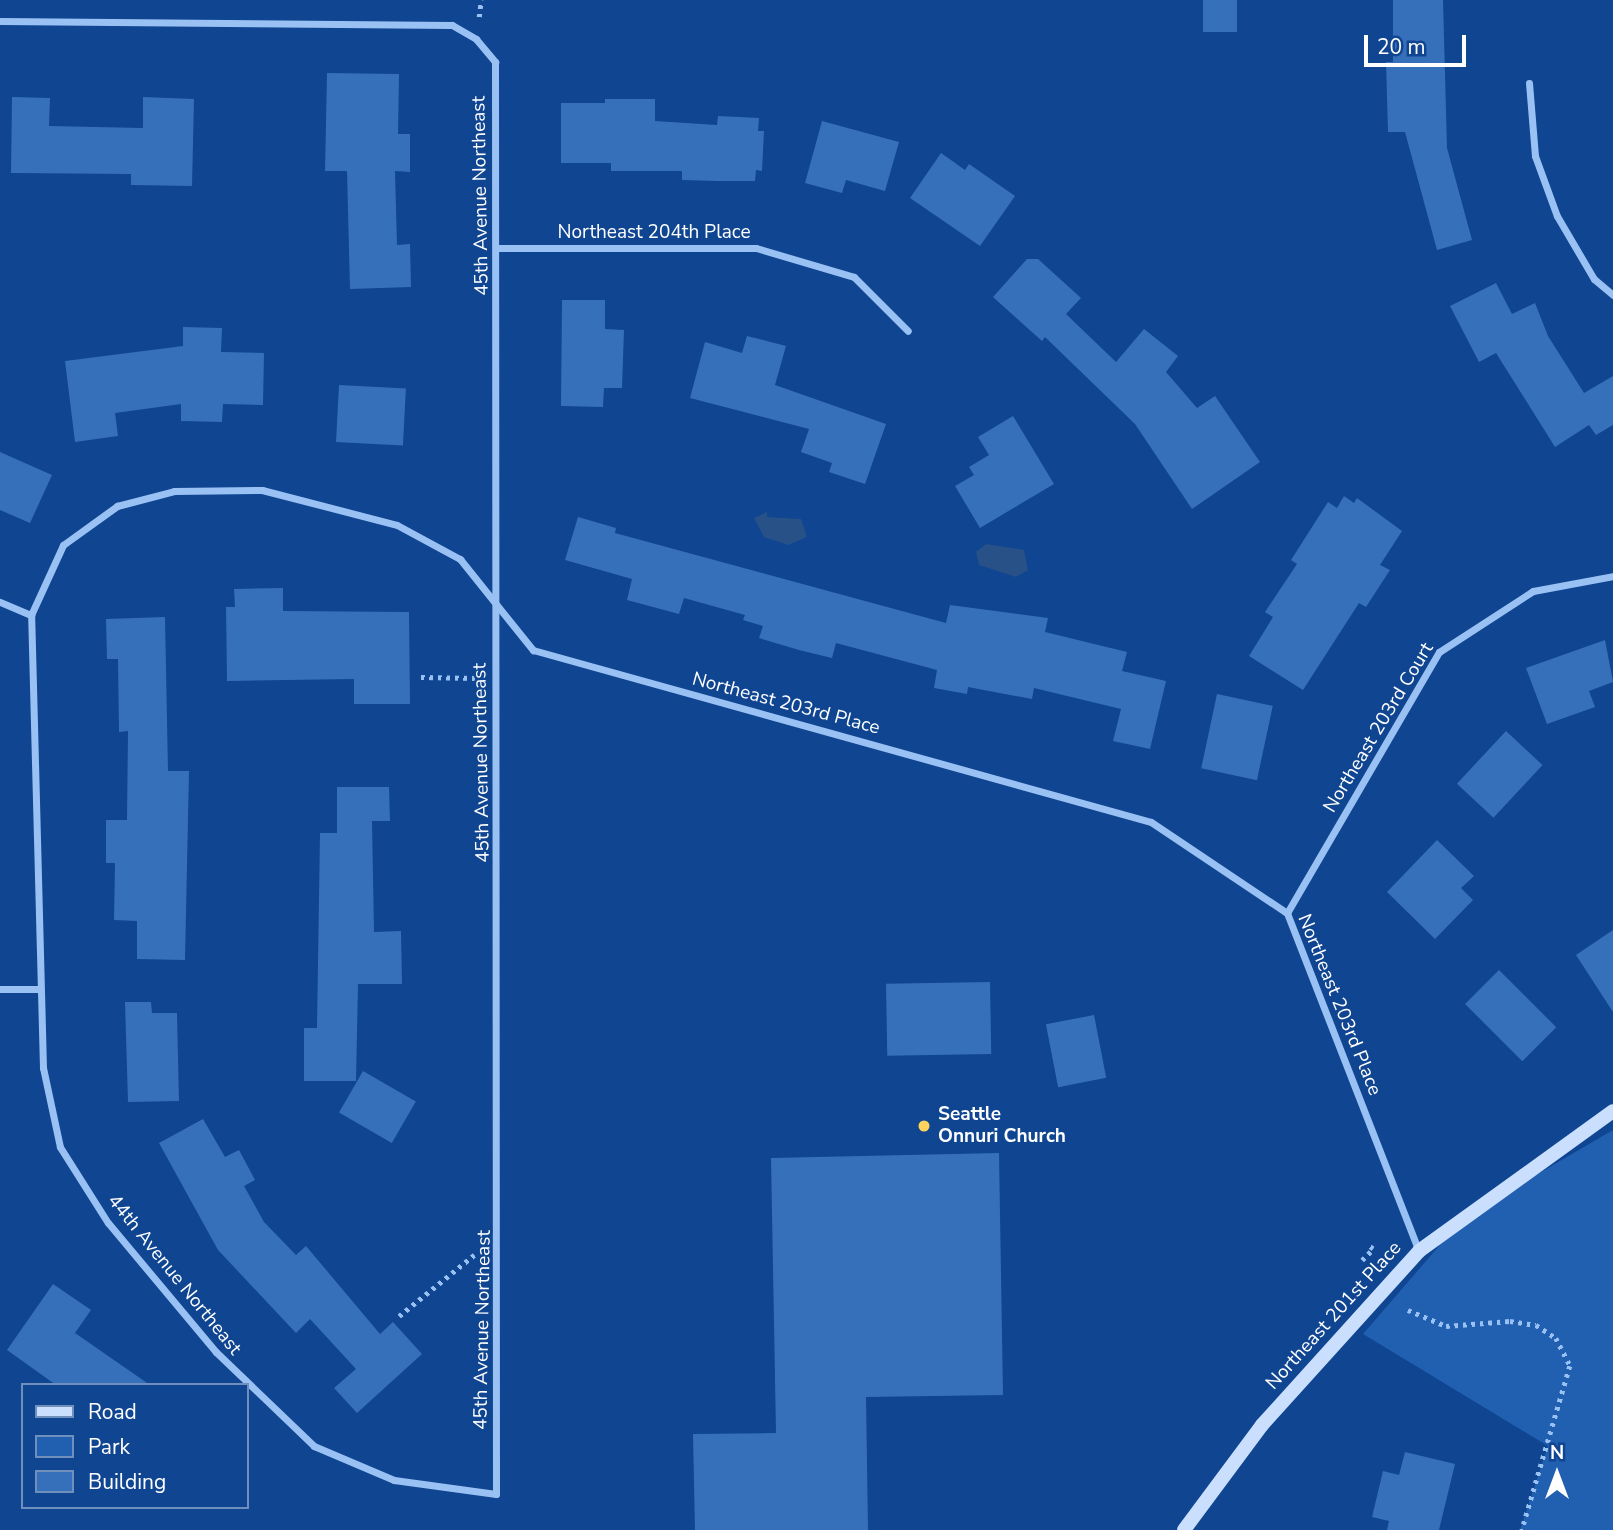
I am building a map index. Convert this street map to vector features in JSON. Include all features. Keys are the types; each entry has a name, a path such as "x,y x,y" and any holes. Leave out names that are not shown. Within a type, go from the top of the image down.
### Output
{"street":[{"name":"45th Avenue Northeast","path":"0,21 452,25 476,39 495,62 499,248 496,602 500,1237 496,1494"},
{"path":"1529,83 1535,156 1557,216 1594,279 1613,295"},
{"name":"Northeast 204th Place","path":"499,248 757,248 854,277 908,331"},
{"name":"Northeast 203rd Place","path":"31,615 63,545 117,506 174,491 262,490 397,525 460,559 533,650 1151,822 1287,913 1419,1251"},
{"name":"Northeast 203rd Court","path":"1287,913 1438,652 1533,591 1613,576"},
{"path":"0,602 31,615"},
{"name":"44th Avenue Northeast","path":"31,615 43,1068 60,1147 108,1223 232,1371 245,1383"},
{"path":"0,989 39,989"},
{"name":"Northeast 201st Place","path":"1184,1530 1262,1425 1419,1251 1613,1111"},
{"name":"44th Avenue Northeast","path":"248,1386 314,1446 394,1480 496,1494"}],"path":[{"path":"421,677 497,678"},
{"path":"399,1316 500,1237"},
{"path":"1362,1260 1373,1249 1370,1246"},
{"path":"1408,1310 1446,1326 1510,1321 1536,1325 1556,1338 1570,1366 1521,1530"}],"green space":[{"path":"1613,1130 1613,1530 1520,1530 1548,1446 1363,1334 1464,1217"}],"shaded area":[{"path":"767,512 767,517 801,519 807,537 788,545 764,537 754,518"},
{"path":"986,544 1024,550 1028,570 1016,577 979,565 976,552"}],"building":[{"path":"1203,0 1237,0 1237,32 1203,32"},
{"path":"1393,0 1443,0 1447,148 1472,240 1437,250 1405,132 1388,132 1386,62 1393,62"},
{"path":"327,73 399,74 398,134 410,134 410,172 395,171 397,245 410,244 411,287 350,289 347,171 325,171"},
{"path":"12,97 50,98 49,126 143,128 143,97 194,99 192,186 131,185 131,174 11,173"},
{"path":"605,99 655,99 655,121 717,125 718,116 759,118 758,131 764,131 762,171 756,170 755,181 682,180 682,171 611,171 611,163 561,163 561,103 605,103"},
{"path":"822,121 899,142 885,191 846,180 842,193 805,183"},
{"path":"941,153 965,170 969,164 1015,196 980,246 910,198"},
{"path":"1027,259 1038,259 1081,298 1066,314 1116,362 1144,329 1178,356 1166,372 1197,408 1215,396 1260,462 1192,509 1135,424 1045,337 1042,341 993,297"},
{"path":"1496,283 1512,314 1535,303 1548,336 1584,393 1613,376 1613,425 1596,435 1589,425 1555,447 1496,353 1479,362 1450,306"},
{"path":"562,300 605,300 605,329 624,330 622,388 604,388 603,407 561,406"},
{"path":"183,327 222,328 221,352 264,353 263,405 223,404 222,422 181,421 181,404 115,413 118,436 75,442 65,361 183,346"},
{"path":"747,336 786,346 775,385 886,424 865,484 829,472 832,463 801,452 809,429 690,398 705,342 742,353"},
{"path":"339,385 406,389 403,445 336,442"},
{"path":"1013,416 1054,484 980,528 955,486 974,475 969,467 989,455 978,437"},
{"path":"0,452 52,475 30,523 0,510"},
{"path":"1344,496 1354,503 1357,498 1402,531 1380,565 1390,570 1366,607 1359,603 1303,690 1249,656 1273,617 1265,612 1297,564 1291,560 1328,502 1337,508"},
{"path":"578,517 616,528 615,533 946,623 950,605 1048,618 1045,632 1127,652 1122,671 1166,681 1150,749 1113,741 1121,709 1034,688 1032,699 968,687 967,694 934,688 937,670 836,643 832,658 799,650 759,638 763,626 743,620 745,615 684,598 679,614 627,600 632,579 565,560"},
{"path":"283,588 283,611 409,612 410,704 354,704 354,679 227,681 226,607 235,607 234,589"},
{"path":"165,617 168,771 189,771 185,960 137,959 137,921 114,920 115,863 106,863 106,820 127,820 128,731 119,732 118,659 107,659 106,619"},
{"path":"1605,640 1613,682 1589,691 1595,707 1547,724 1526,668"},
{"path":"1217,694 1273,706 1257,780 1201,768"},
{"path":"1506,731 1543,765 1493,818 1457,784"},
{"path":"337,787 389,787 390,821 372,821 374,932 401,931 402,984 358,984 356,1081 304,1081 304,1028 317,1028 320,833 337,833"},
{"path":"1437,840 1474,876 1461,888 1473,900 1435,939 1387,892"},
{"path":"1613,930 1613,1012 1576,955"},
{"path":"1499,970 1556,1027 1522,1061 1465,1004"},
{"path":"990,982 991,1054 887,1056 886,984"},
{"path":"125,1002 151,1002 152,1013 177,1013 179,1101 128,1102"},
{"path":"1094,1015 1106,1078 1058,1087 1046,1024"},
{"path":"363,1071 416,1102 392,1143 339,1113"},
{"path":"203,1119 225,1157 239,1150 255,1180 244,1186 264,1222 296,1255 306,1246 380,1334 393,1322 422,1354 357,1413 334,1388 356,1369 310,1319 296,1333 218,1250 159,1143"},
{"path":"999,1153 1003,1395 866,1397 868,1530 695,1530 693,1434 776,1433 771,1158"},
{"path":"53,1284 91,1310 75,1333 147,1383 53,1383 7,1350"},
{"path":"1405,1452 1455,1464 1439,1530 1387,1530 1389,1521 1372,1517 1383,1471 1399,1475"}],"place":[{"name":"Seattle Onnuri Church","path":"924,1126"}]}
